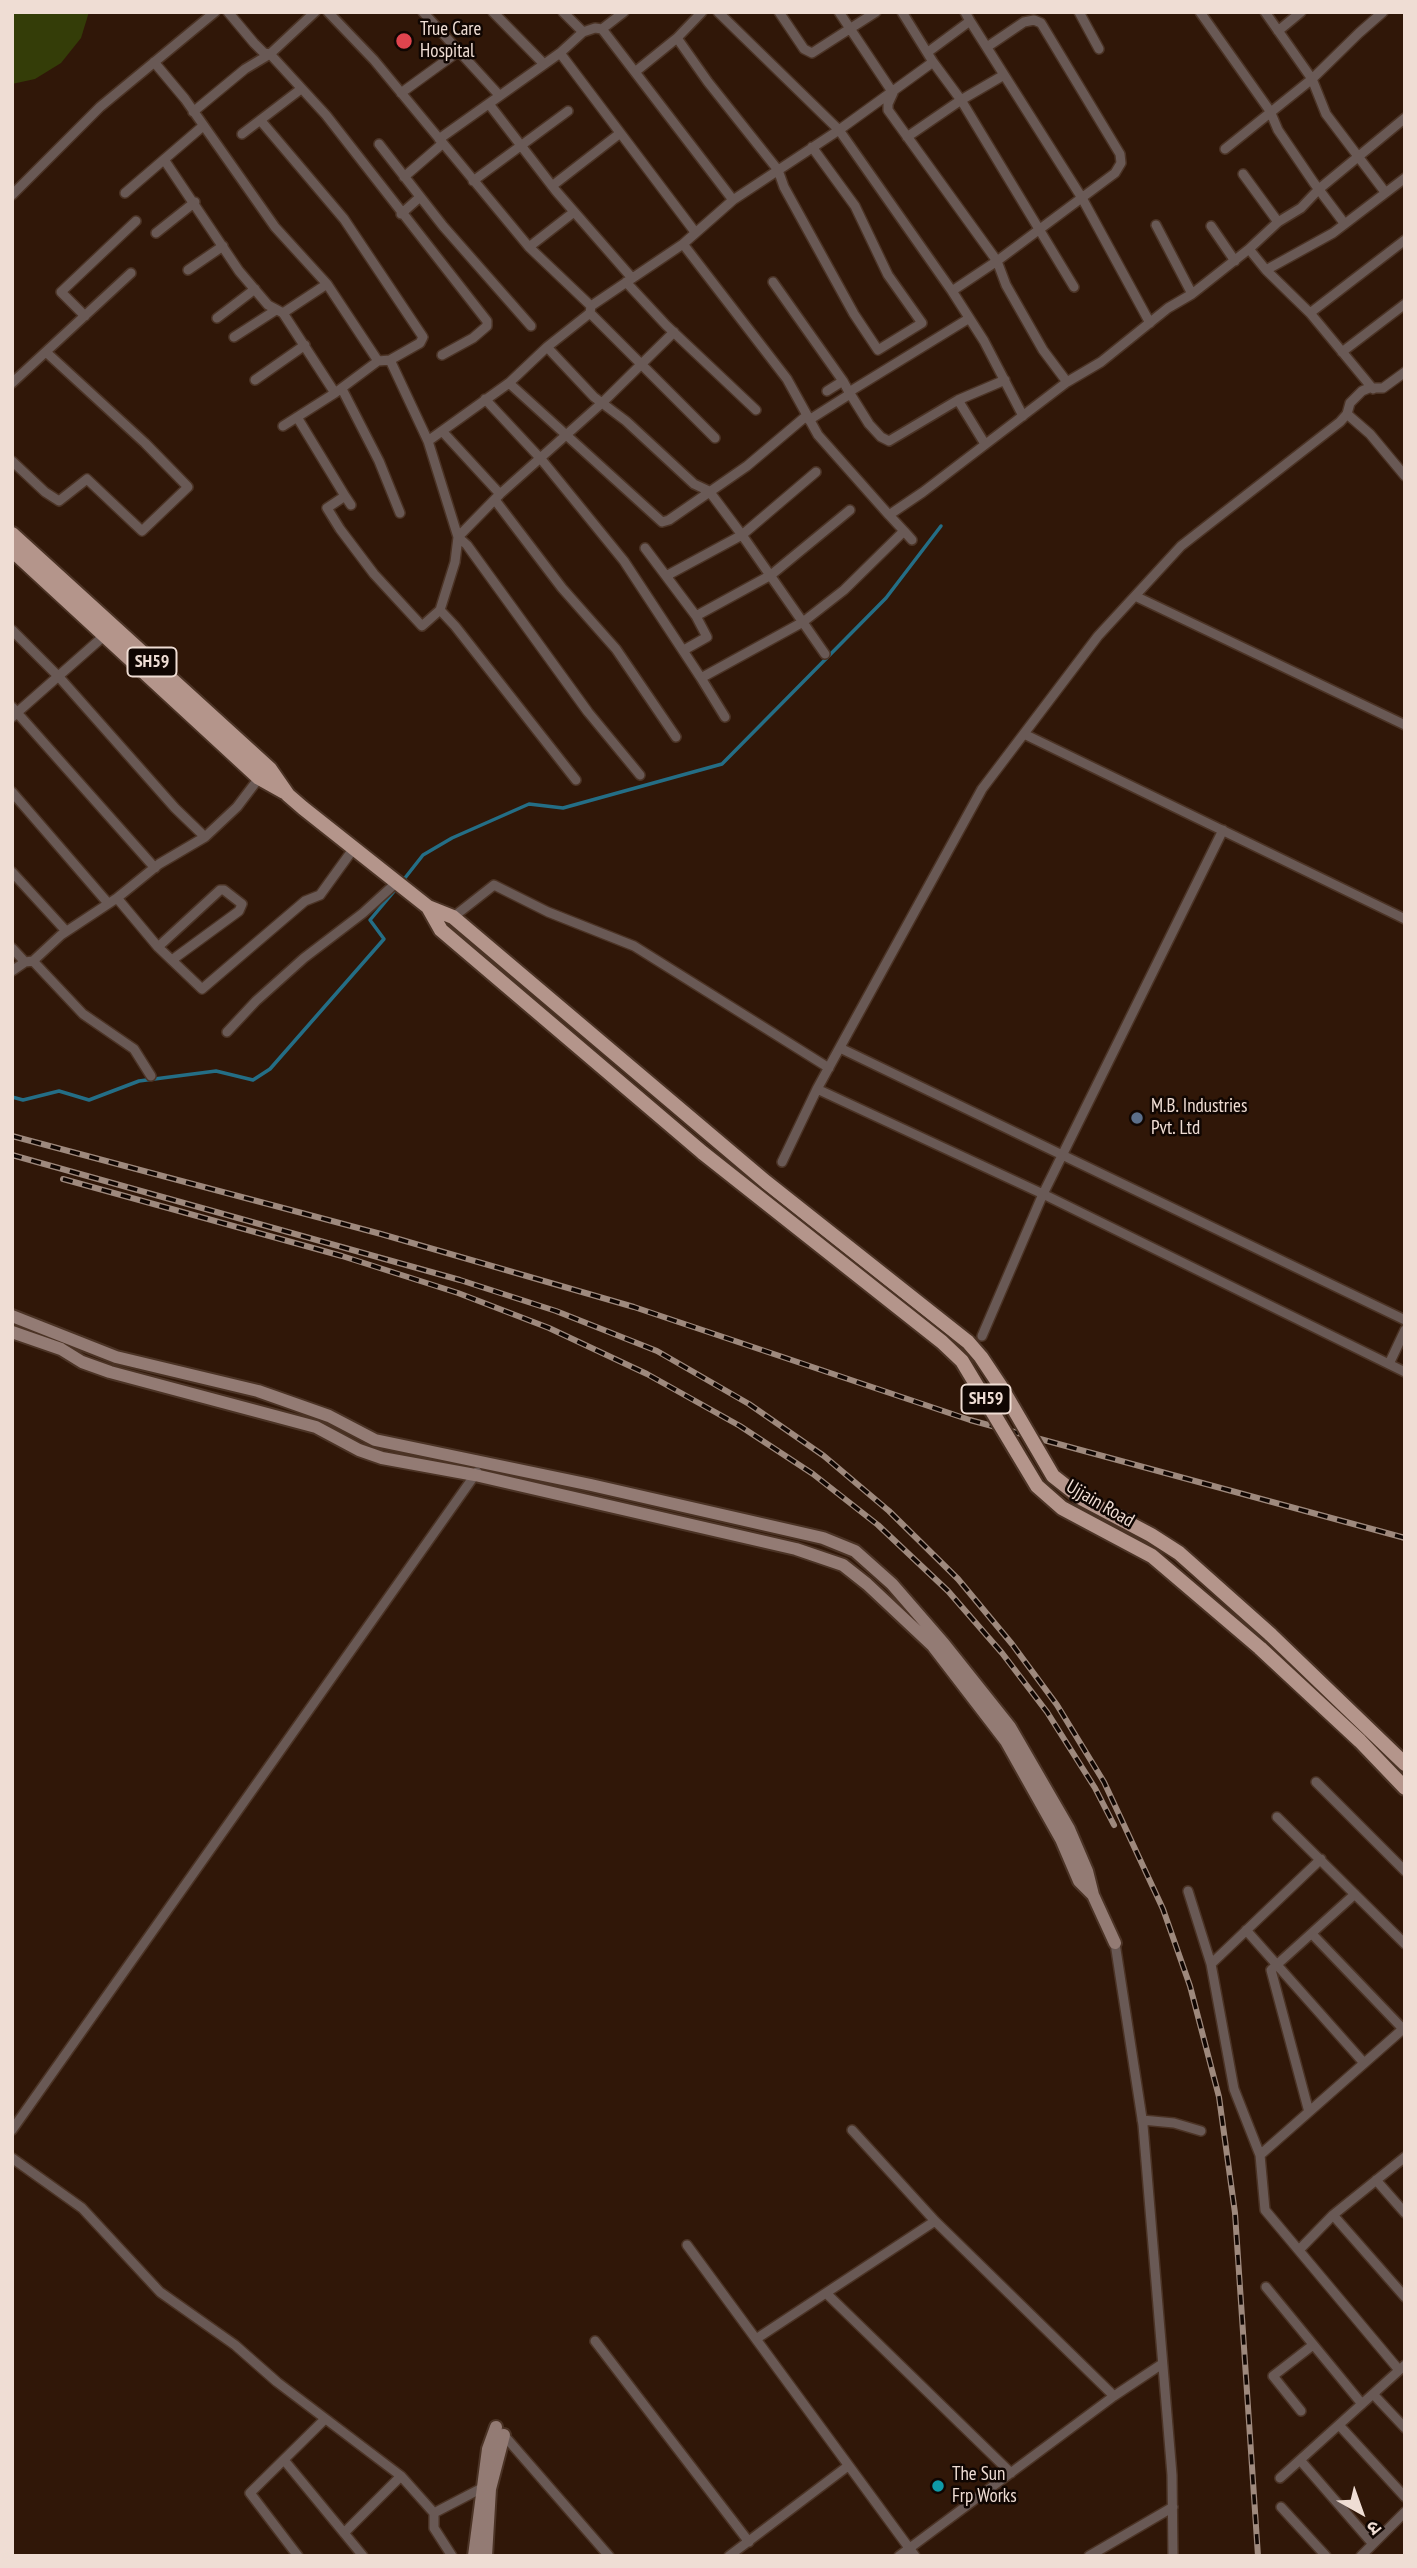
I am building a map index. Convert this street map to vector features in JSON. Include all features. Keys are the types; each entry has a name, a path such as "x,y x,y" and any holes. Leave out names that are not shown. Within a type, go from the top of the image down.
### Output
{"main road":[{"name":"SH59","path":"12,534 270,769 288,795"},
{"name":"SH59","path":"12,550 259,778 288,795 422,903 441,930"},
{"name":"SH59","path":"422,903 453,917 470,930 766,1182 968,1342 1001,1387 1040,1458 1065,1488 1179,1553 1270,1634 1400,1758"},
{"name":"Ujjain Road","path":"441,930 703,1153 942,1342 962,1361 1037,1486 1062,1508 1152,1556 1259,1648 1360,1741 1405,1788"}],"street":[{"path":"12,195 100,107 215,12"},
{"path":"228,12 254,43 264,53 270,54 326,115 487,321 487,326 473,338 442,355"},
{"path":"193,112 245,69 270,54 315,12"},
{"path":"328,12 374,60 529,247 715,438"},
{"path":"423,12 499,95"},
{"path":"493,12 543,63"},
{"path":"563,12 583,32"},
{"path":"404,177 440,142 499,95 560,53 583,32 601,29 624,12"},
{"path":"635,72 677,38 702,12"},
{"path":"718,12 839,131 952,291 984,341 1023,416"},
{"path":"779,12 804,49 812,54 876,12"},
{"path":"839,12 892,93"},
{"path":"902,12 961,100 1074,287"},
{"path":"965,12 1082,198 1150,323"},
{"path":"1079,12 1098,49"},
{"path":"1199,12 1270,111 1278,131 1344,223"},
{"path":"1265,12 1312,79 1326,114 1385,192"},
{"path":"1278,32 1301,12"},
{"path":"1225,149 1312,79 1384,12"},
{"path":"952,291 1040,231 1118,169 1121,163 1120,154 1045,27 1034,20 1024,22 987,47"},
{"path":"928,52 970,21"},
{"path":"601,29 733,200"},
{"path":"677,38 708,82 778,170 784,187 854,314 878,350 922,323 888,275 855,206 813,147"},
{"path":"401,93 458,51"},
{"path":"560,53 695,232"},
{"path":"154,62 262,210 327,284 378,361"},
{"path":"428,441 509,383 591,310 629,280 684,244 733,200 839,131 933,62"},
{"path":"907,137 1004,75"},
{"path":"243,134 301,89"},
{"path":"892,93 888,110 997,261 1006,285 1043,350 1067,382"},
{"path":"489,104 552,186 674,332 756,410"},
{"path":"473,181 568,111"},
{"path":"889,515 1067,382 1101,362 1168,308 1192,294 1235,261 1278,222 1301,208 1405,118"},
{"path":"261,121 344,219 422,334 423,340 390,360 378,361 339,391 283,426"},
{"path":"125,194 203,126"},
{"path":"552,186 619,134"},
{"path":"379,144 420,197 531,326"},
{"path":"165,161 254,289 268,305 279,311 339,391 374,452 400,513"},
{"path":"1243,174 1278,222"},
{"path":"1266,270 1333,233 1405,178"},
{"path":"401,214 420,197"},
{"path":"156,233 195,202"},
{"path":"529,247 574,212"},
{"path":"85,316 61,292 135,221"},
{"path":"1156,225 1192,294"},
{"path":"1211,226 1235,261"},
{"path":"1310,313 1405,240"},
{"path":"684,244 786,379 807,418 835,458 912,540"},
{"path":"188,270 223,246"},
{"path":"1250,249 1266,270 1310,313 1374,390"},
{"path":"12,383 131,273"},
{"path":"773,282 843,380 869,425 889,441 958,400 1005,380"},
{"path":"234,337 327,284"},
{"path":"217,317 254,289"},
{"path":"1342,352 1405,304"},
{"path":"509,383 645,505 659,522 668,520 747,466 807,418 968,319"},
{"path":"458,537 674,332"},
{"path":"255,380 305,345"},
{"path":"547,347 594,397 603,402 694,484 709,491 825,654"},
{"path":"12,461 59,502 87,479 142,531 188,487 145,443 46,352"},
{"path":"297,417 348,501 327,508 374,574 422,626 440,610 454,562 458,537 428,441 390,360"},
{"path":"782,1162 817,1089 982,789 1098,636 1181,546 1332,429 1347,414 1353,398 1365,390 1383,388 1405,372"},
{"path":"827,391 843,380"},
{"path":"485,398 541,459 624,561 725,717"},
{"path":"958,400 985,444"},
{"path":"1347,414 1370,434 1405,476"},
{"path":"442,431 498,497 562,588 616,649 676,737"},
{"path":"666,576 742,535 816,472"},
{"path":"696,616 771,575 850,510"},
{"path":"701,678 803,622 844,590 904,531"},
{"path":"458,537 467,545 588,712 640,775"},
{"path":"645,548 696,616 707,637 684,650"},
{"path":"1135,596 1405,725"},
{"path":"440,610 576,780"},
{"path":"12,629 59,677 175,808 205,837"},
{"path":"105,635 59,677 14,712 155,867"},
{"path":"1024,734 1405,919"},
{"path":"12,971 155,867 205,837 237,807 259,778"},
{"path":"12,792 112,900 202,989 305,901 320,895 354,848"},
{"path":"982,1336 1043,1194 1223,830"},
{"path":"12,872 66,931"},
{"path":"228,1032 304,958 363,913 397,882"},
{"path":"441,930 453,917 494,885 548,912 634,946 829,1068"},
{"path":"158,947 220,890 224,890 242,904 239,911 172,960"},
{"path":"12,948 83,1014 134,1049 152,1076"},
{"path":"840,1048 1405,1320"},
{"path":"817,1089 1043,1194 1405,1372"},
{"path":"12,1316 116,1357 258,1391 329,1416 375,1440 822,1538 855,1551 892,1584 1010,1727 1069,1829 1087,1871 1093,1895 1115,1942 1142,2120 1163,2364 1173,2507 1173,2556"},
{"path":"1389,1364 1405,1331"},
{"path":"12,1332 61,1349 82,1362 110,1372 316,1427 359,1450 382,1458 475,1475 796,1549 843,1565 933,1646 1006,1741 1061,1839 1079,1881 1093,1895"},
{"path":"12,2130 484,1462"},
{"path":"1316,1782 1405,1871"},
{"path":"1277,1817 1405,1944"},
{"path":"1211,1964 1321,1860"},
{"path":"1188,1891 1211,1964 1234,2090 1260,2155 1265,2210 1402,2368 1280,2477"},
{"path":"1309,2112 1272,1970 1355,1894"},
{"path":"1245,1930 1364,2063"},
{"path":"1260,2155 1404,2030 1312,1934"},
{"path":"1142,2120 1174,2123 1201,2132"},
{"path":"852,2130 934,2221 1114,2396"},
{"path":"1298,2250 1332,2215 1405,2157"},
{"path":"12,2158 82,2208 160,2292 235,2346 401,2476 434,2513 434,2528 452,2556"},
{"path":"1376,2180 1405,2213"},
{"path":"1332,2215 1405,2297"},
{"path":"756,2339 934,2221"},
{"path":"687,2245 912,2552"},
{"path":"1266,2287 1362,2404"},
{"path":"826,2293 1011,2473"},
{"path":"595,2341 749,2542"},
{"path":"1301,2411 1273,2376 1313,2345"},
{"path":"899,2556 912,2552 1011,2473 1114,2396 1163,2364"},
{"path":"1373,2394 1405,2428"},
{"path":"299,2556 250,2493 325,2419"},
{"path":"1339,2424 1405,2497"},
{"path":"474,2556 488,2449 500,2431"},
{"path":"486,2556 490,2489 500,2431"},
{"path":"500,2431 609,2556"},
{"path":"284,2460 363,2556"},
{"path":"1300,2460 1373,2544"},
{"path":"729,2556 848,2466"},
{"path":"344,2533 401,2476"},
{"path":"434,2513 482,2488"},
{"path":"1089,2556 1173,2507"},
{"path":"1281,2507 1326,2556"},
{"path":"1362,2556 1373,2544 1401,2525 1405,2512"}],"green space":[{"path":"12,12 89,12 81,38 61,63 35,79 12,84"}],"waterway":[{"path":"401,883 423,855 452,838 529,804 563,808 722,764 886,598 941,526"},
{"path":"12,1097 23,1100 59,1091 89,1100 139,1081 216,1071 253,1080 270,1069 384,939 370,920 396,889"}],"railway":[{"path":"12,1136 381,1234 634,1307 970,1420 1405,1538"},
{"path":"12,1155 460,1280 556,1311 657,1351 749,1404 824,1456 889,1511 958,1579 1012,1644 1057,1705 1104,1782 1163,1909 1190,1986 1219,2097 1235,2213 1258,2556"},
{"path":"63,1179 342,1256 458,1293 549,1328 647,1374 740,1426 813,1474 878,1525 948,1591 1002,1653 1047,1712 1095,1788 1114,1825"}],"place":[{"name":"True Care Hospital","path":"404,41"},
{"name":"M.B. Industries Pvt. Ltd","path":"1137,1118"},
{"name":"The Sun Frp Works","path":"938,2486"}]}
